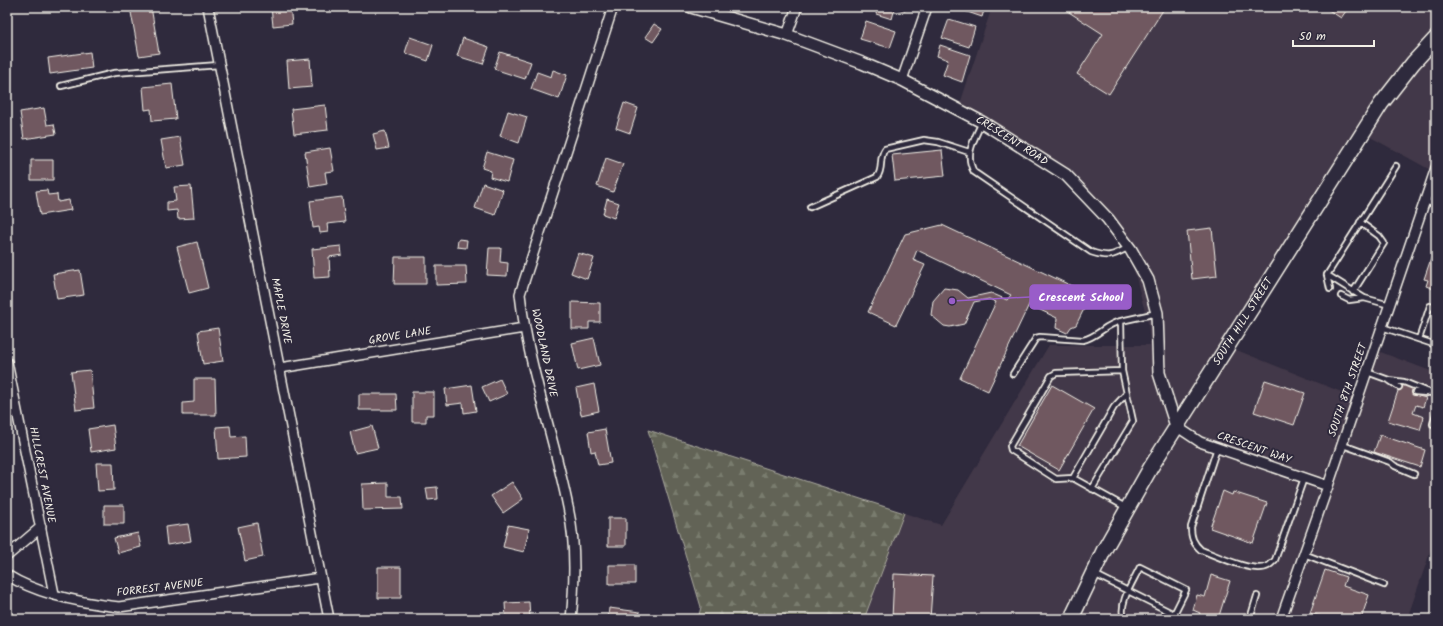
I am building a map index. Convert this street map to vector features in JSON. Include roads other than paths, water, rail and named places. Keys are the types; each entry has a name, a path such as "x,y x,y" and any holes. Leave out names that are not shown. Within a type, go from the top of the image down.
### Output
{"main road":[{"name":"SOUTH HILL STREET","path":"1071,619 1092,574 1127,508 1176,426 1381,104 1408,68 1436,38"}],"street":[{"name":"MAPLE DRIVE","path":"208,7 329,619"},
{"name":"WOODLAND DRIVE","path":"571,619 574,566 569,508 524,328 520,294 613,7"},
{"name":"CRESCENT ROAD","path":"691,7 787,35 862,63 902,80 982,122 1066,175 1108,219 1128,247 1148,280 1157,312 1158,373 1176,426"},
{"path":"787,35 797,7"},
{"path":"902,80 927,7"},
{"name":"SOUTH 8TH STREET","path":"1281,619 1343,445 1436,168"},
{"name":"GROVE LANE","path":"280,368 524,328"},
{"name":"HILLCREST AVENUE","path":"7,362 54,594"},
{"name":"CRESCENT WAY","path":"1176,426 1200,442 1328,486"},
{"path":"7,556 40,528"},
{"name":"FORREST AVENUE","path":"7,575 21,584 54,594 90,604 119,607 320,578"}],"lane":[{"path":"61,86 114,73 220,65"},
{"path":"982,122 969,152 969,164 974,172 1091,252 1105,256 1114,255 1128,247"},
{"path":"810,207 877,177 881,171 880,156 885,149 924,140 938,142 969,152"},
{"path":"1330,289 1327,275 1396,166"},
{"path":"1425,202 1436,205"},
{"path":"1353,292 1384,243 1379,236 1360,222"},
{"path":"1327,275 1364,298 1390,305"},
{"path":"1341,296 1349,300 1364,298"},
{"path":"1419,339 1430,306 1436,309"},
{"path":"1013,374 1036,338 1088,339 1110,323 1157,312"},
{"path":"1092,489 1133,421 1122,371 1122,321"},
{"path":"1382,327 1436,344"},
{"path":"1122,371 1056,373 1051,376 1010,446 1011,450 1056,479 1073,478 1127,508"},
{"path":"1367,372 1389,380 1418,386 1429,393"},
{"path":"1389,380 1399,387"},
{"path":"1416,392 1436,395"},
{"path":"1073,478 1114,407 1127,393"},
{"path":"1433,424 1436,414"},
{"path":"1343,445 1390,462 1395,466 1414,474"},
{"path":"1217,448 1191,527 1191,535 1194,544 1201,550 1251,568 1268,566 1275,560 1304,478"},
{"path":"1304,554 1384,585"},
{"path":"1092,574 1128,592 1173,617 1186,590 1140,567 1128,592 1124,602 1124,617"},
{"path":"1250,619 1257,596"}],"place":[{"name":"Crescent School","path":"952,301"}]}
